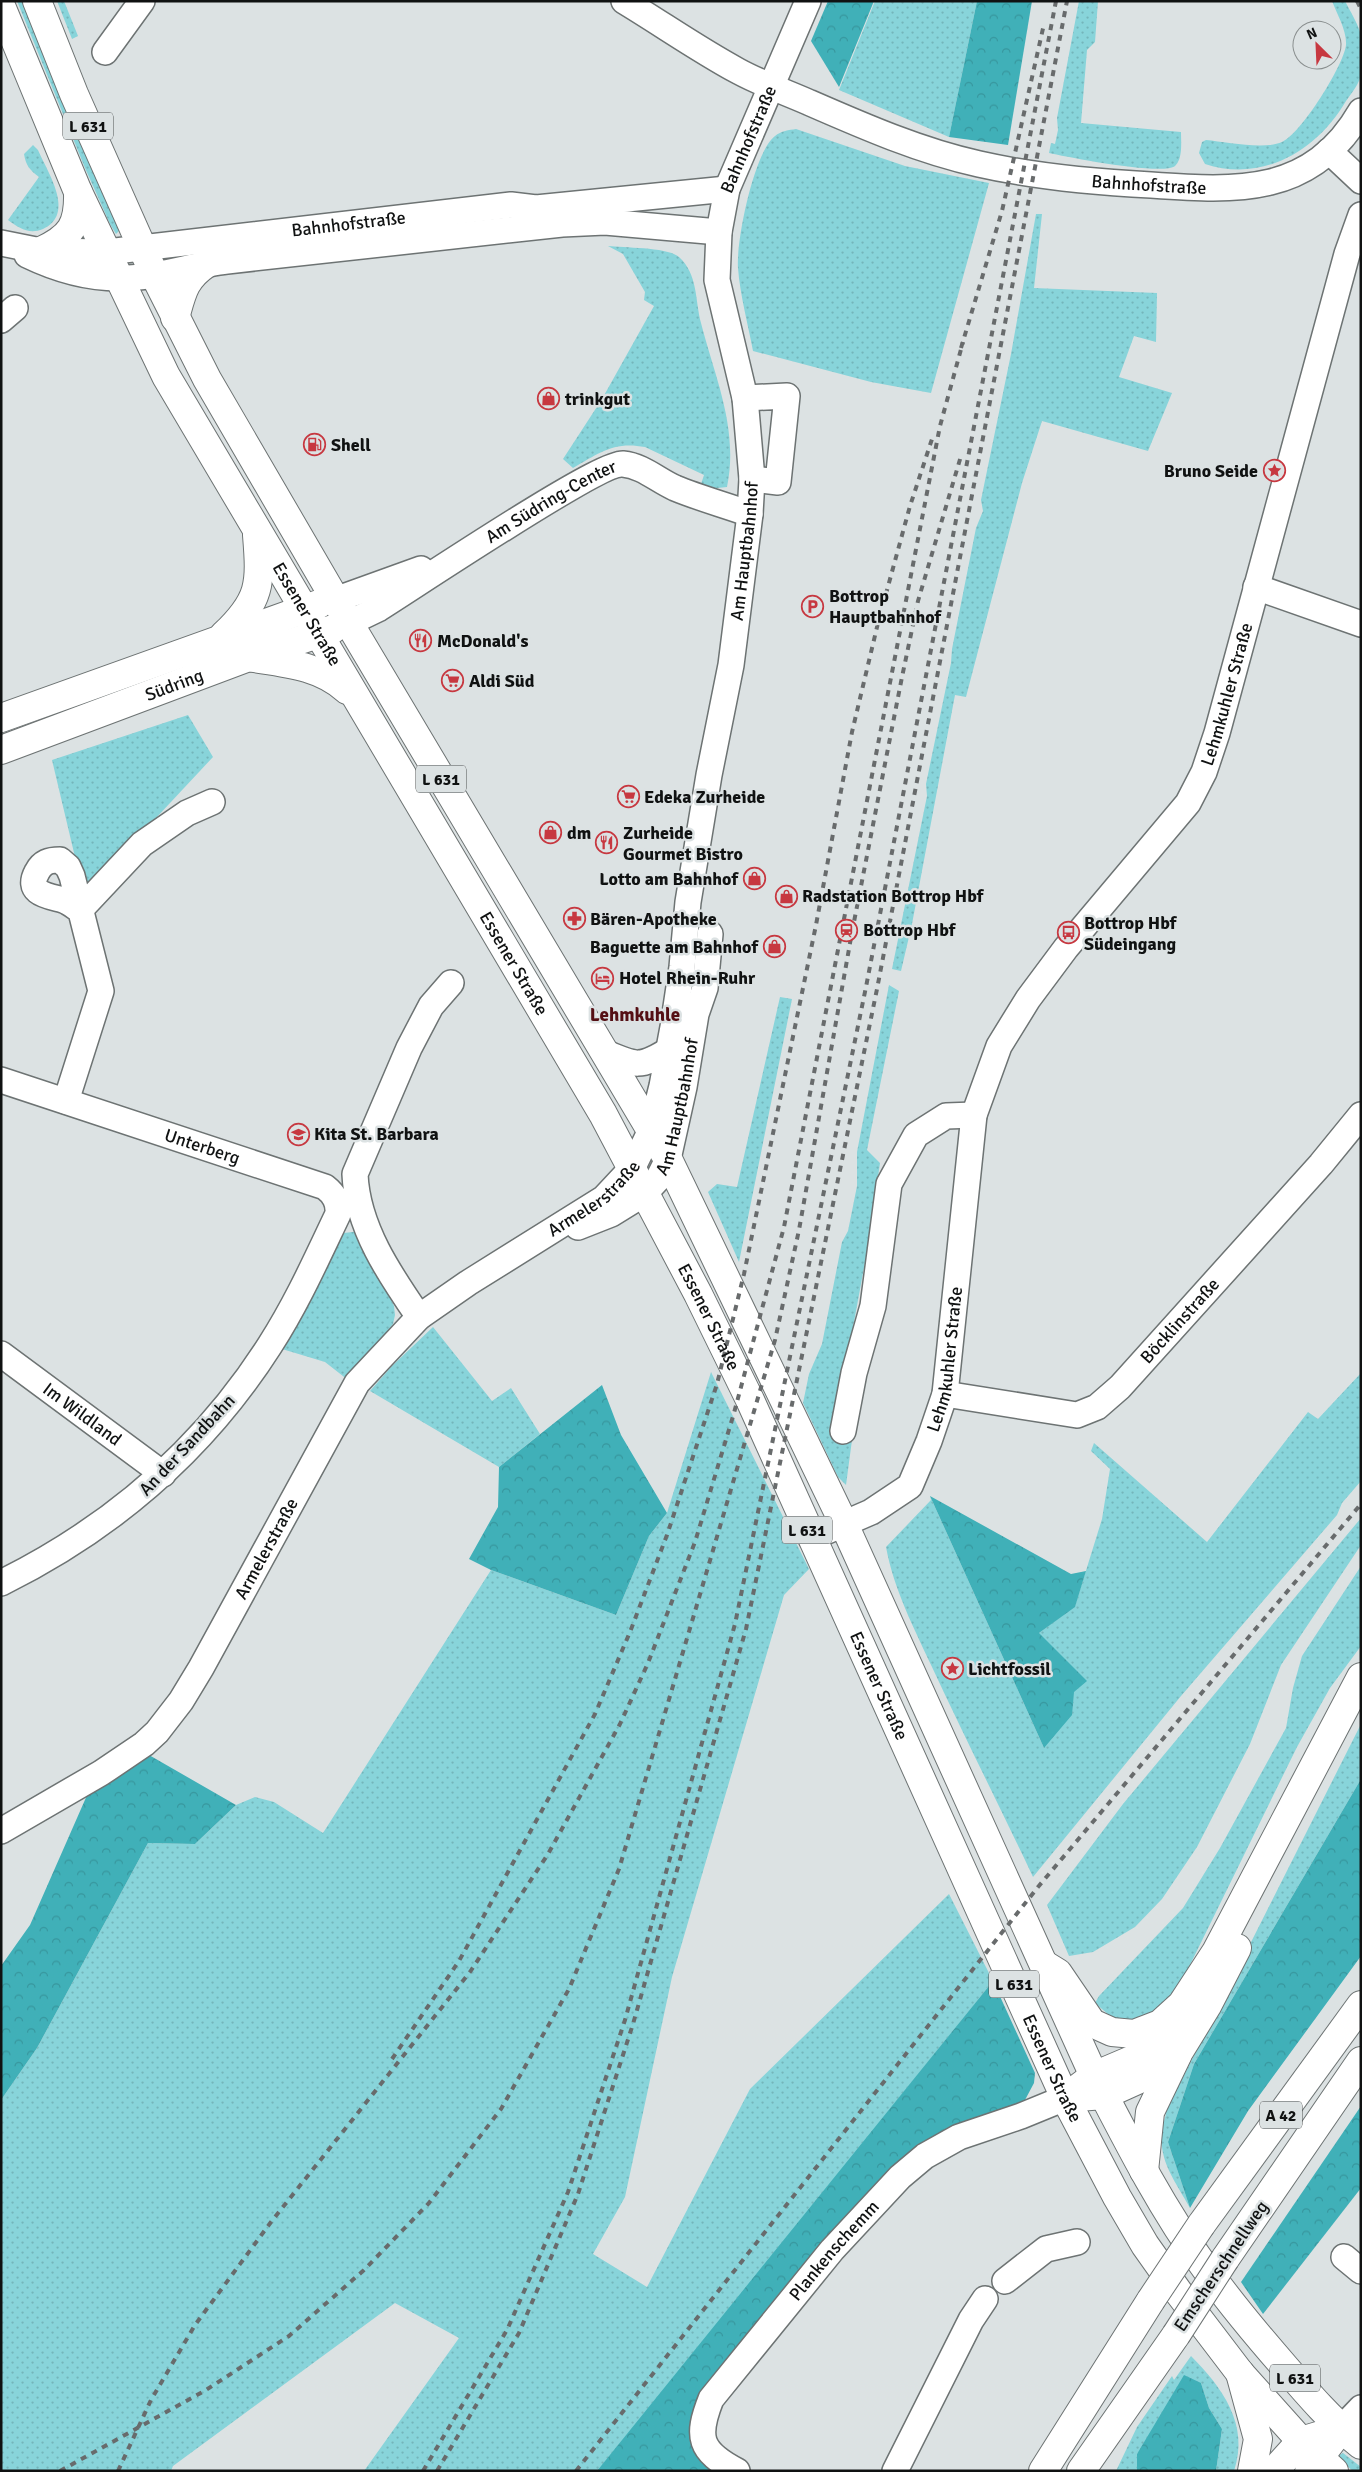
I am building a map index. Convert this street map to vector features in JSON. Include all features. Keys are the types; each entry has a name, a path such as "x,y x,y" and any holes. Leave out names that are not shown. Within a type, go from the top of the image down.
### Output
{"main road":[{"name":"L 631","path":"37,1 74,94 143,249 157,274"},
{"name":"L 631","path":"1,6 78,192 119,278"},
{"path":"41,251 59,241 71,229 79,212 78,192"},
{"path":"175,318 182,294 191,274 206,264"},
{"name":"Essener Straße","path":"157,274 175,318 207,379 335,600 668,1159 843,1522 1099,2085 1144,2171 1206,2269 1278,2360 1351,2437"},
{"name":"Essener Straße","path":"119,278 166,376 633,1168 750,1400 811,1538 964,1870 1065,2098 1116,2198 1145,2245 1240,2373 1316,2460"},
{"path":"219,639 248,609 256,594 259,574 256,526"},
{"name":"Südring","path":"1,718 302,609 335,600"},
{"name":"Südring","path":"1,750 248,657 349,623"},
{"path":"248,657 318,671 338,682 356,698"},
{"path":"1045,1964 1058,1973 1092,2024 1112,2032 1134,2034 1160,2024 1182,2004 1216,1952 1361,1677"},
{"path":"1144,2171 1150,2112 1177,2055 1207,2006 1361,1708"},
{"path":"1099,2085 1155,2046 1184,2020 1202,1989 1216,1952"},
{"name":"A 42","path":"1043,2471 1151,2300 1201,2225 1361,2005"},
{"path":"1065,2098 1099,2085 1156,2072 1177,2055"},
{"name":"Emscherschnellweg","path":"1081,2471 1136,2394 1224,2259 1361,2061"},
{"path":"1240,2373 1258,2439 1252,2471"},
{"path":"1103,2471 1114,2440 1136,2394"},
{"path":"1274,2471 1316,2460 1351,2437"}],"street":[{"path":"105,52 142,1"},
{"path":"624,1 739,72 773,86 808,1"},
{"name":"Bahnhofstraße","path":"41,251 107,252 143,249 511,205 536,208 727,189 773,86 864,126 916,146 977,164 1047,177 1183,188 1257,186 1281,181 1306,168 1329,151 1344,136 1361,111"},
{"path":"1329,151 1361,181"},
{"name":"Am Hauptbahnhof","path":"696,1014 688,967 686,913 709,775 731,665 750,514 752,479 745,398 717,280 720,232 727,189"},
{"name":"Lehmkuhler Straße","path":"811,1538 843,1522 871,1512 910,1486 929,1442 945,1394 974,1116 999,1046 1022,1007 1066,948 1188,804 1204,772 1217,733 1348,254 1361,215"},
{"name":"Bahnhofstraße","path":"119,278 157,274 206,264 562,224 605,222 720,232"},
{"path":"1,243 41,251"},
{"path":"1,243 52,267 80,274 119,278"},
{"path":"745,398 787,396 778,482 752,479"},
{"name":"Am Südring-Center","path":"349,623 378,609 603,470 622,464 644,470 674,487 750,514"},
{"name":"Am Südring-Center","path":"335,600 466,553"},
{"path":"1256,587 1361,624"},
{"path":"66,1101 101,991 80,910 142,844 187,813 212,802"},
{"name":"Am Hauptbahnhof","path":"645,1193 658,1179 668,1159 684,1087 696,1014 705,988 710,934 700,963 688,967"},
{"name":"Am Hauptbahnhof","path":"651,1130 688,967"},
{"name":"An der Sandbahn","path":"1,1583 36,1565 95,1529 132,1502 163,1474 226,1408 270,1345 303,1286 346,1197 409,1048 431,1006 451,983"},
{"name":"Am Hauptbahnhof","path":"606,1053 632,1064 651,1061 669,1050"},
{"name":"Unterberg","path":"1,1080 325,1187 346,1197"},
{"name":"Böcklinstraße","path":"945,1394 1077,1415 1096,1407 1120,1386 1321,1164 1361,1115"},
{"path":"843,1431 854,1373 873,1306 889,1184 916,1135 946,1116 974,1116"},
{"name":"Armelerstraße","path":"1,1831 100,1773 144,1744 157,1732 181,1701 201,1668 357,1383 419,1317 468,1283 604,1198 633,1168 651,1130"},
{"name":"Armelerstraße","path":"518,1251 612,1214 645,1193"},
{"path":"346,1197 360,1211 390,1275 419,1317"},
{"name":"Im Wildland","path":"1,1354 163,1474"},
{"name":"Plankenschemm","path":"736,2471 720,2462 708,2450 701,2433 702,2421 710,2399 839,2243 900,2177 925,2156 959,2137 1021,2116 1065,2098"},
{"path":"1004,2281 1046,2249 1077,2242"},
{"path":"895,2471 971,2320 985,2299"},
{"path":"1351,2437 1361,2408"}],"shaded area":[{"path":"17,1 26,1 117,220 119,231 116,234 85,168"},
{"path":"57,1 64,1 78,36 72,39"},
{"path":"875,1 977,1 949,137 839,90"},
{"path":"1079,1 1098,1 1095,42 1087,50 1081,123 1181,132 1180,155 1175,166 1153,169 1094,162 1049,153 1051,143 1055,144 1058,130 1057,118"},
{"path":"1332,1 1345,1 1360,32 1361,74 1355,88 1334,119 1320,135 1304,148 1267,166 1247,169 1226,169 1205,164 1199,153 1202,142 1206,140 1245,145 1274,144 1282,142 1300,126 1320,98 1336,70 1342,70 1342,57 1346,40 1342,20 1340,20"},
{"path":"796,129 905,166 989,183 931,393 871,382 753,351 742,299 738,268 743,219 754,178 767,145 777,134"},
{"path":"33,145 38,150 53,181 59,203 58,214 53,222 38,231 20,228 8,220 39,177 29,167 24,154"},
{"path":"1036,214 1042,214 1034,288 1157,293 1156,342 1134,336 1119,377 1172,393 1148,451 1042,421 1022,483 966,697 955,695 912,924 901,971 892,969 927,796 926,784 976,528 983,511 981,500 1011,354"},
{"path":"608,246 666,251 679,257 690,271 701,323 719,384 728,424 730,466 727,487 708,489 700,487 704,475 645,447 615,447 599,453 573,468 563,459 602,399 654,306 644,300 645,292 623,254"},
{"path":"188,715 213,757 84,895 52,760"},
{"path":"889,985 899,991 867,1150 880,1163 868,1246 834,1430 852,1440 846,1485 838,1477 803,1403 809,1374 822,1344 842,1242 848,1231 857,1186 857,1152"},
{"path":"780,997 792,999 739,1262 708,1192 717,1184 737,1187"},
{"path":"361,1231 394,1306 395,1315 393,1324 348,1380 325,1362 282,1349 336,1241 344,1233"},
{"path":"433,1327 492,1401 511,1388 540,1434 499,1467 370,1391 392,1366"},
{"path":"711,1372 809,1569 784,1595 672,1977 625,2197 593,2254 647,2287 750,2089 949,1894 993,1981 600,2471 364,2471 459,2338 395,2303 173,2466 171,2471 1,2471 1,2100 37,2048 148,1843 195,1844 236,1805 255,1797 274,1802 323,1833 491,1570 616,1615 649,1536 667,1513"},
{"path":"1361,1373 1361,1481 1342,1503 1337,1515 1181,1696 1033,1877 957,1720 899,1594 886,1547 931,1500 930,1496 1044,1748 1039,1633 1075,1606 1102,1519 1110,1469 1091,1451 1094,1443 1207,1542 1308,1412 1318,1419"},
{"path":"1361,1518 1361,1545 1281,1665 1250,1744 1197,1847 1162,1899 1135,1927 1093,1952 1069,1956 1047,1905 1123,1804"},
{"path":"1361,1566 1361,1646 1330,1688 1297,1747 1187,1971 1168,2000 1146,2021 1117,2022 1095,2003 1099,1996 1183,1908 1220,1848 1286,1728 1293,1688 1302,1656"},
{"path":"1361,1724 1361,1779 1194,2064 1168,2142 1190,2208 1166,2163 1162,2141 1166,2114 1159,2111 1178,2087"},
{"path":"1191,2356 1222,2394 1236,2423 1238,2454 1234,2471 1216,2471 1222,2429 1209,2408 1201,2383 1137,2454 1137,2471 1116,2471 1137,2427 1172,2376 1174,2380"},
{"path":"1343,2453 1361,2467 1361,2471 1353,2471 1336,2457"}],"green space":[{"path":"828,1 874,1 839,87 811,41"},
{"path":"977,1 1032,1 1008,145 949,137"},
{"path":"602,1385 621,1435 667,1513 649,1536 616,1615 491,1570 469,1559 498,1507 499,1467"},
{"path":"930,1496 1071,1574 1086,1571 1075,1607 1039,1633 1087,1681 1074,1692 1072,1715 1044,1748"},
{"path":"149,1755 236,1805 195,1844 148,1843 37,2048 1,2100 1,1966 30,1925 88,1793"},
{"path":"1361,1779 1361,1956 1248,2111 1190,2208 1168,2142 1194,2064"},
{"path":"993,1981 1035,2073 1034,2083 1025,2100 957,2130 705,2396 716,2471 597,2471"},
{"path":"1361,2106 1361,2188 1263,2314 1241,2282"},
{"path":"1184,2375 1201,2383 1209,2408 1222,2429 1216,2471 1137,2471 1137,2454"}],"railway":[{"path":"423,2471 507,2330 568,2192 625,2020 735,1624 866,987 1056,1"},
{"path":"437,2471 519,2333 578,2194 633,2024 746,1629 877,989 1067,1"},
{"path":"1357,1 1361,9"},
{"path":"961,348 1002,211 1044,24"},
{"path":"118,2471 151,2400 195,2325 271,2222 470,1972 548,1854 620,1724 648,1663 695,1542 734,1413 784,1227 940,426 963,342"},
{"path":"392,2059 459,1961 595,1714 630,1632 667,1535 717,1384 744,1274 816,925 852,732 878,623 910,506 932,439"},
{"path":"60,2471 206,2390 289,2336 364,2270 429,2203 501,2109 569,1989 619,1869 775,1340 799,1230 852,932 902,677 918,601 961,456"},
{"path":"576,2471 1038,1887 1361,1504"}],"place":[{"name":"trinkgut","path":"549,399"},
{"name":"Shell","path":"315,445"},
{"name":"Bruno Seide","path":"1274,471"},
{"name":"Bottrop Hauptbahnhof","path":"813,606"},
{"name":"McDonald's","path":"421,641"},
{"name":"Aldi Süd","path":"453,681"},
{"name":"Edeka Zurheide","path":"628,797"},
{"name":"dm","path":"551,833"},
{"name":"Zurheide Gourmet Bistro","path":"607,843"},
{"name":"Lotto am Bahnhof","path":"754,879"},
{"name":"Radstation Bottrop Hbf","path":"786,896"},
{"name":"Bären-Apotheke","path":"574,919"},
{"name":"Bottrop Hbf","path":"847,930"},
{"name":"Bottrop Hbf Südeingang","path":"1068,933"},
{"name":"Baguette am Bahnhof","path":"774,947"},
{"name":"Hotel Rhein-Ruhr","path":"603,978"},
{"name":"Kita St. Barbara","path":"298,1134"},
{"name":"Lichtfossil","path":"952,1669"}],"district":[{"name":"Lehmkuhle","path":"635,1014"}]}
